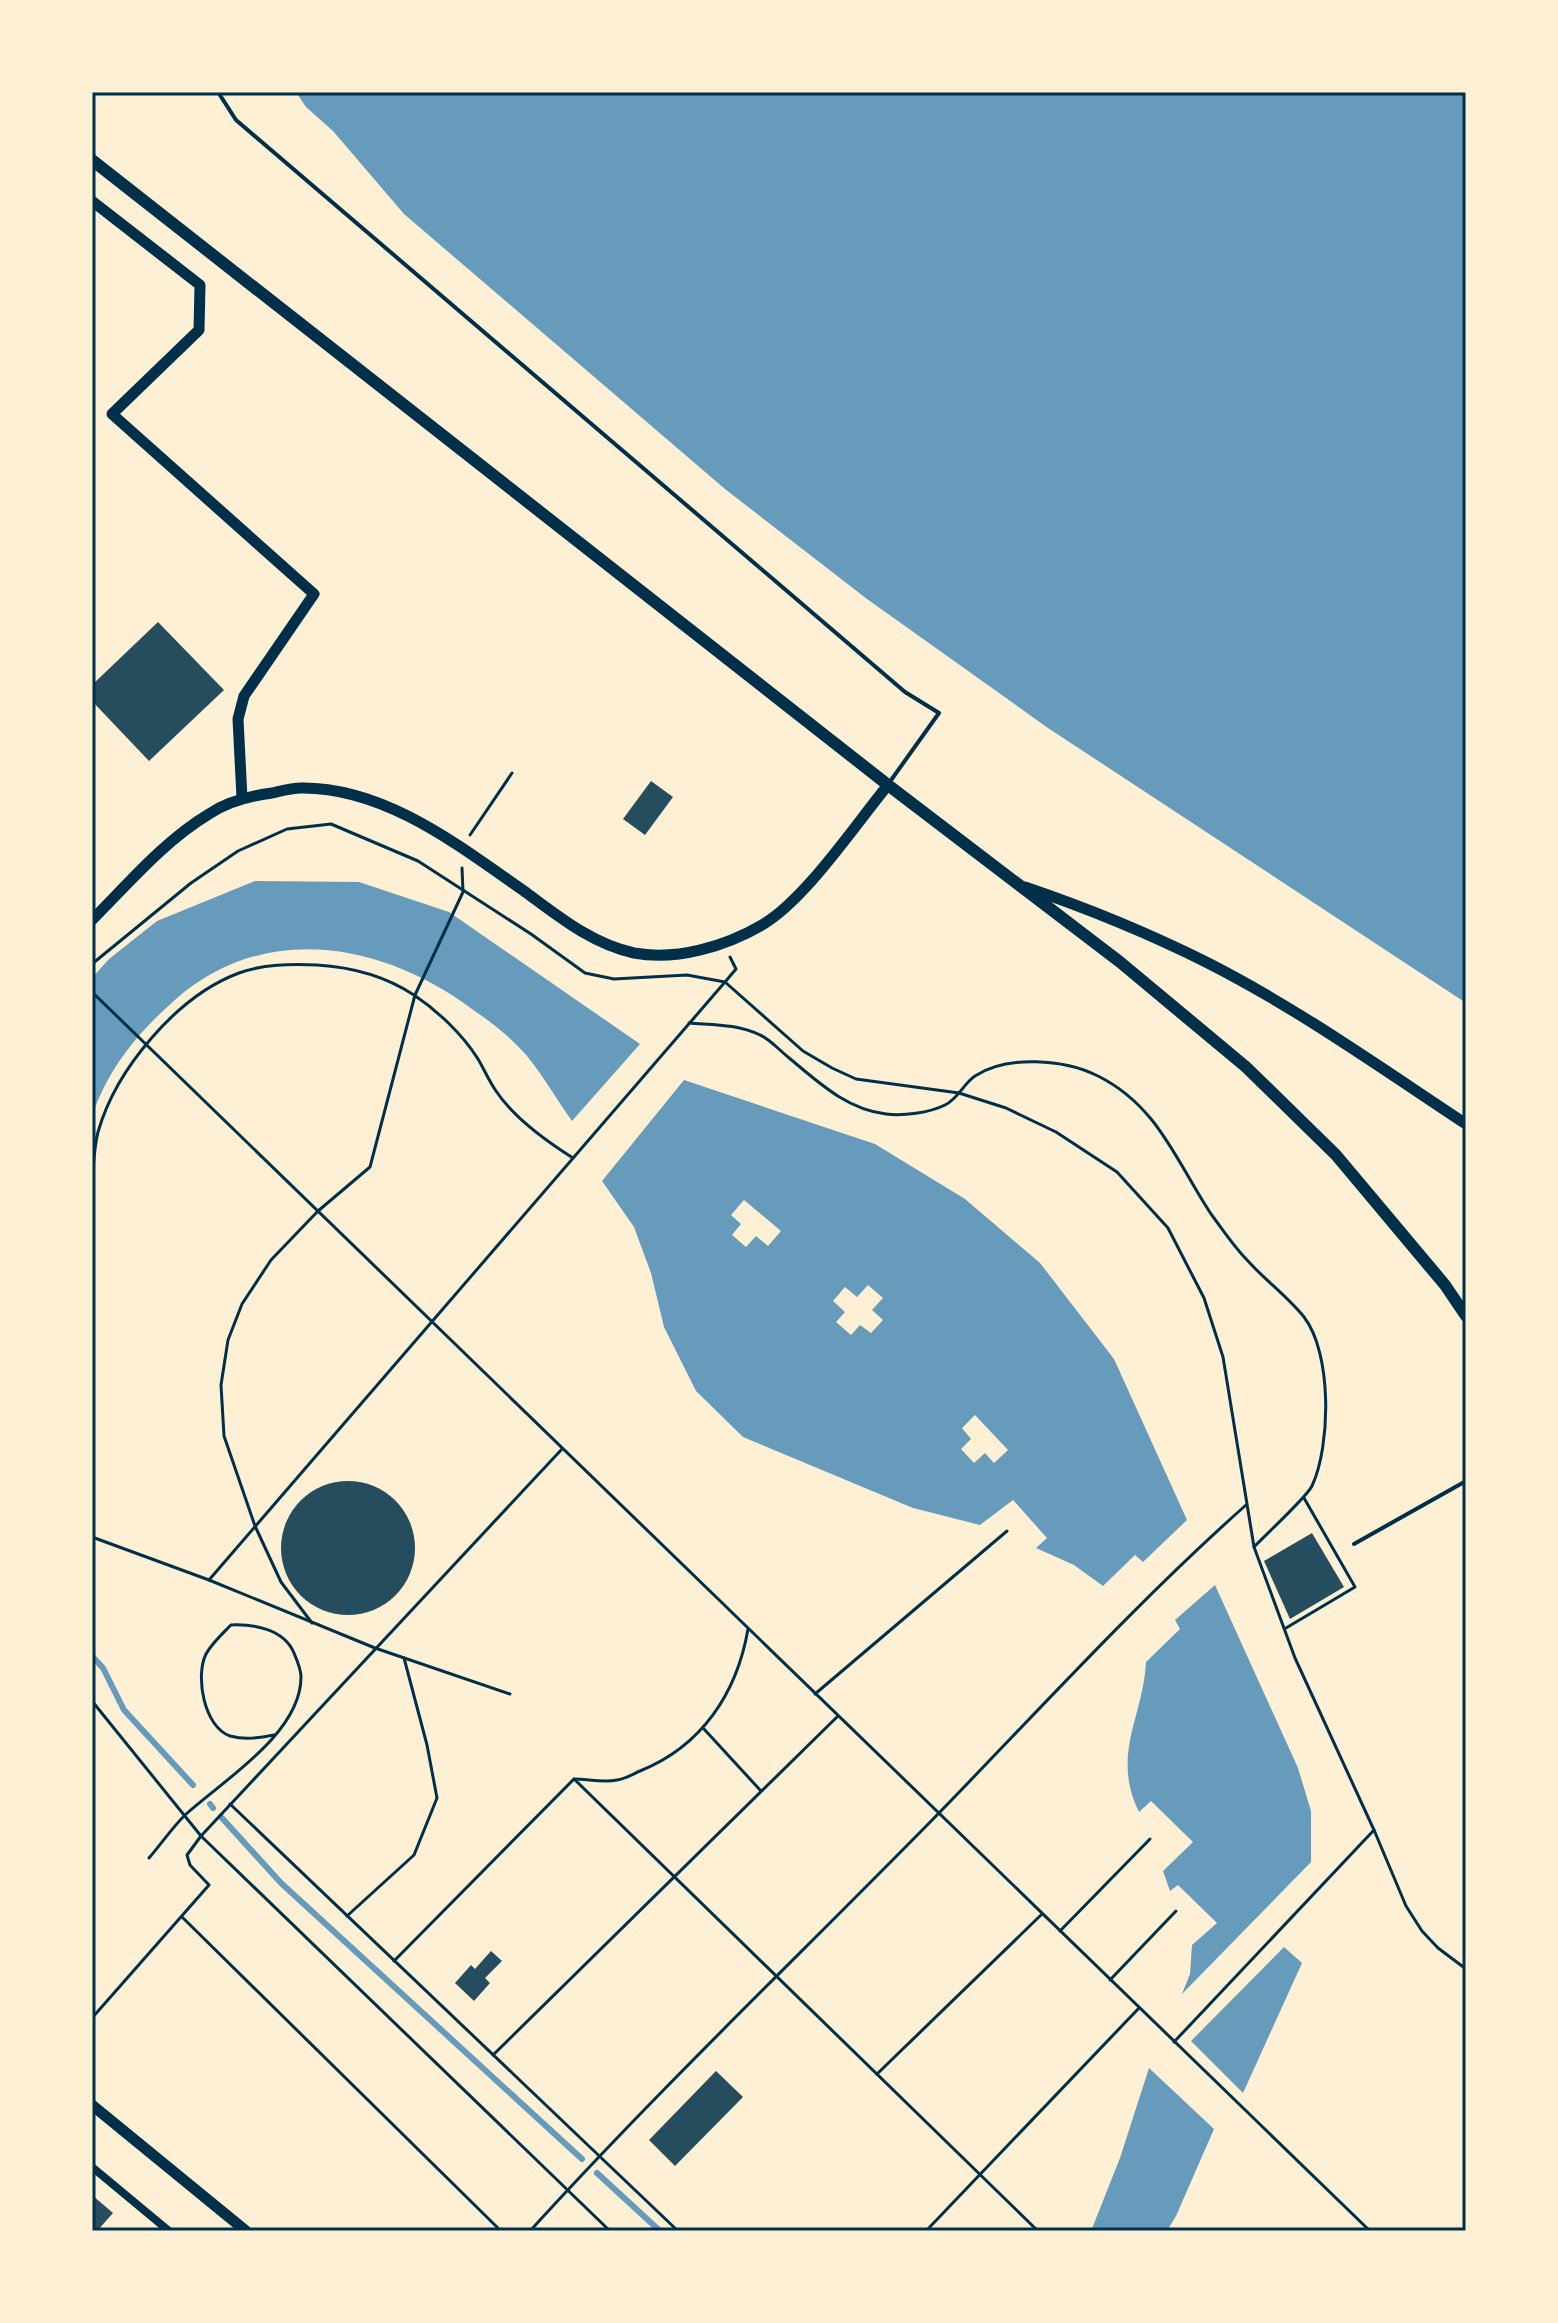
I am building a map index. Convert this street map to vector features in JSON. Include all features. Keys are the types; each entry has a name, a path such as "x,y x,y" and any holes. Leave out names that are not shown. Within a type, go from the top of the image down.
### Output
{"main road":[{"path":"92,160 888,785 1120,962 1268,1089 1336,1155 1445,1285 1466,1316"}],"street":[{"path":"92,201 200,285 199,330 112,414 314,594 244,696 238,719 242,798"},
{"path":"92,920 178,837 210,813 242,798 301,787 356,795 401,813 461,847 575,928 606,945 636,953 674,954 724,943 764,924 795,900 888,785"},
{"path":"1025,887 1083,907 1206,962 1331,1034 1466,1124"},
{"path":"92,2105 246,2231"},
{"path":"92,2167 169,2231"}],"lane":[{"path":"218,92 236,120 395,257 905,692 939,713 888,785"},
{"path":"1354,1544 1466,1481"}],"path":[{"path":"312,1623 281,1582 255,1526 224,1436 221,1385 228,1340 242,1304 271,1260 318,1211 370,1167 415,995 463,892 461,847 512,773"},
{"path":"92,964 203,875 238,851 287,829 331,824 418,861 585,973 614,979 687,975 725,982 803,1051 832,1068 856,1079 959,1093 1006,1108 1056,1132 1117,1172 1168,1228 1204,1298 1223,1357 1254,1547 1295,1658 1406,1906 1422,1931 1438,1948 1466,1969"},
{"path":"209,1580 736,969 724,943"},
{"path":"92,1180 97,1135 105,1111 146,1044 202,989 240,972 272,966 338,967 384,978 415,995 449,1023 476,1056 496,1092 512,1109 573,1158"},
{"path":"92,992 1370,2231"},
{"path":"689,1023 729,1024 762,1035 831,1093 856,1106 886,1114 911,1114 946,1105 973,1077 998,1065 1034,1063 1069,1066 1097,1076 1129,1097 1153,1119 1231,1241 1306,1319 1319,1343 1325,1371 1322,1449 1311,1488 1254,1547"},
{"path":"92,2018 209,1885 190,1865 187,1855 201,1836 562,1449"},
{"path":"1286,1628 1355,1587 1303,1496"},
{"path":"530,2231 599,2156 938,1814 1122,1623 1248,1504"},
{"path":"815,1694 1007,1531"},
{"path":"92,1537 209,1580 375,1648 510,1694"},
{"path":"149,1858 184,1816 236,1774 274,1735 291,1712 299,1694 302,1674 292,1648 276,1632 247,1624 231,1625 205,1656 202,1684 206,1707 214,1725 229,1735 251,1739 274,1735"},
{"path":"394,1961 574,1779 616,1780 673,1754 704,1729 725,1701 738,1669 748,1629"},
{"path":"347,1916 414,1855 437,1798 404,1657"},
{"path":"92,1701 201,1836 610,2231"},
{"path":"493,2055 838,1716"},
{"path":"704,1729 761,1791"},
{"path":"574,1779 1036,2230"},
{"path":"230,1804 678,2231"},
{"path":"1174,2042 1374,1830"},
{"path":"1060,1931 1150,1839"},
{"path":"1110,1980 1176,1911"},
{"path":"877,2074 1042,1914"},
{"path":"182,1917 501,2231"},
{"path":"926,2231 1139,2008"}],"water":[{"path":"296,92 1466,92 1466,1003 1048,728 867,599 725,489 404,214 333,131 306,107"},
{"path":"255,881 359,882 449,912 640,1044 572,1121 515,1043 437,986 363,956 324,950 285,950 247,958 211,974 176,999 126,1052 92,1116 92,978 109,959 157,921"},
{"path":"684,1080 875,1144 965,1199 1040,1263 1114,1359 1187,1520 1143,1562 1135,1555 1103,1586 1074,1565 1036,1548 1047,1538 1013,1500 980,1525 913,1508 743,1437 696,1391 664,1327 651,1273 634,1227 602,1181","holes":["744,1200 781,1231 768,1246 756,1236 746,1247 732,1235 741,1224 731,1215","868,1285 883,1298 872,1310 883,1320 871,1333 860,1325 851,1335 836,1322 845,1312 833,1301 845,1287 857,1297","975,1415 1008,1450 994,1463 985,1453 974,1463 961,1449 971,1439 962,1428"]},
{"path":"1215,1585 1298,1768 1311,1811 1311,1862 1182,1994 1190,1974 1192,1945 1217,1923 1178,1885 1170,1891 1163,1871 1193,1842 1151,1801 1139,1812 1131,1791 1128,1754 1146,1662 1180,1629 1175,1620"},
{"path":"1284,1947 1302,1963 1243,2093 1191,2041"},
{"path":"1149,2068 1214,2129 1167,2231 1091,2231 1120,2158"}],"building":[{"path":"158,622 224,690 149,761 92,701 92,685"},
{"path":"651,781 673,797 645,835 623,819"},
{"path":"348,1481 374,1486 395,1501 410,1522 415,1548 410,1574 395,1595 374,1610 348,1615 322,1610 301,1595 286,1574 281,1548 286,1522 301,1501 322,1486"},
{"path":"1312,1533 1344,1587 1290,1619 1264,1561"},
{"path":"491,1951 502,1961 485,1978 490,1983 474,2001 455,1983 471,1965 475,1969"},
{"path":"716,2071 743,2097 675,2166 649,2140"},
{"path":"92,2195 113,2213 97,2231 92,2231"}],"waterway":[{"path":"92,1656 103,1668 124,1710 193,1785"},
{"path":"210,1804 213,1808"},
{"path":"221,1817 281,1883 582,2159"},
{"path":"597,2173 660,2231"}]}
